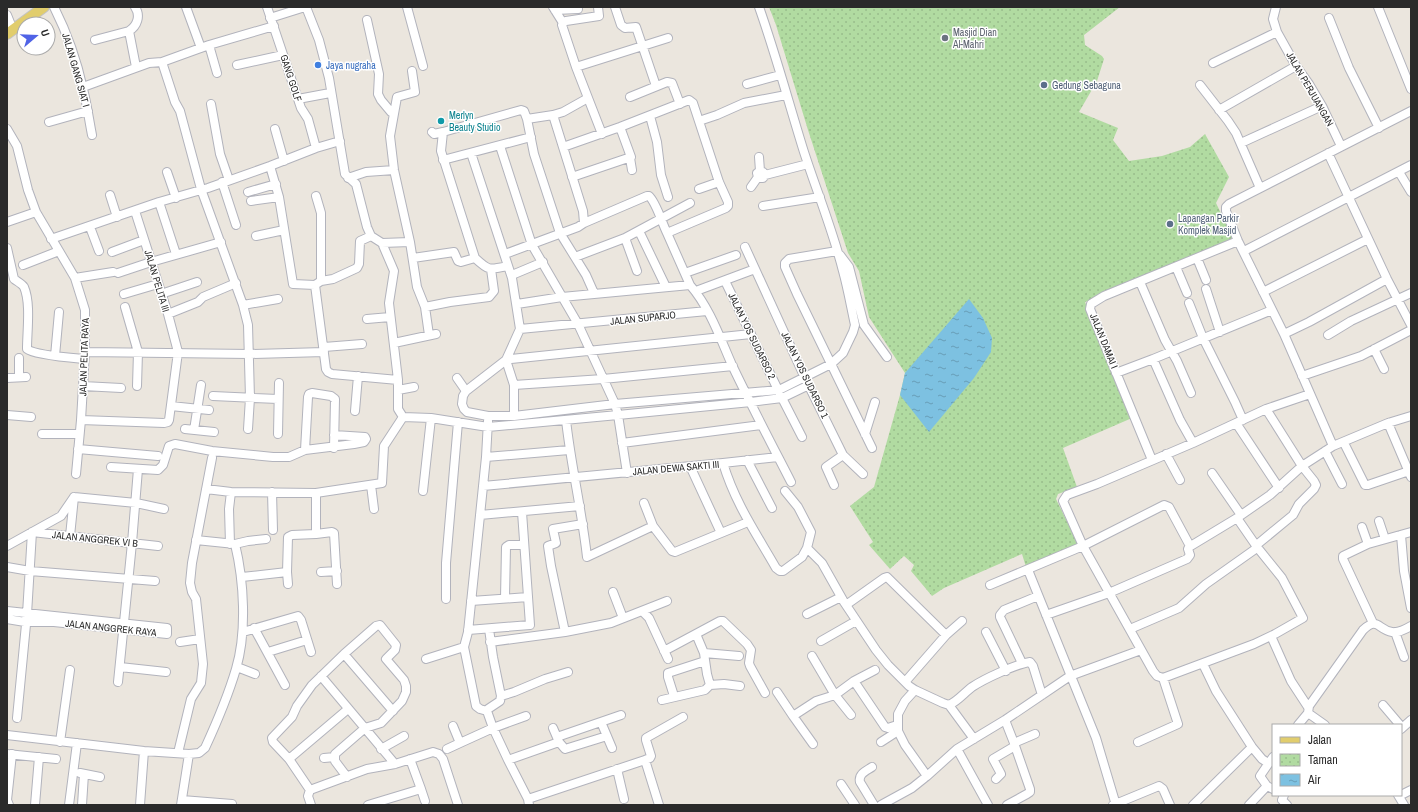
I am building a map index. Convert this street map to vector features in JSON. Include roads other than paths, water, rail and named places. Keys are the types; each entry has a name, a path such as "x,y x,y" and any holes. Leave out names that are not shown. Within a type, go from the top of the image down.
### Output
{"main road":[{"path":"10,32 40,8"}],"street":[{"name":"JALAN GANG SIAT I","path":"54,7 64,28 83,87 92,135"},
{"path":"95,40 129,31 134,28 138,20 137,9 135,7"},
{"path":"186,7 200,48"},
{"name":"GANG GOLF","path":"266,7 301,108 308,119 316,148"},
{"path":"83,87 136,67 149,63 162,62 272,22 305,7 319,40 329,78 330,92 345,174 356,184 367,227 371,236 382,243 394,271 389,303 398,380 398,409 403,417"},
{"path":"407,7 423,66"},
{"path":"563,23 566,21 599,16 598,7"},
{"path":"615,7 621,25 625,28 636,27 656,86"},
{"path":"403,417 431,418 488,427 618,416 751,402 780,394 807,381 831,364 843,353 854,332 855,324 844,272 808,164 759,7"},
{"path":"1213,63 1277,32 1273,19 1276,7"},
{"path":"1378,7 1411,89"},
{"path":"554,8 563,23 562,25 576,67 602,134"},
{"path":"554,8 578,9"},
{"path":"7,15 10,32"},
{"path":"1329,18 1352,74 1379,128"},
{"path":"367,20 379,74 378,94 391,112 394,113"},
{"path":"129,31 136,67"},
{"name":"JALAN PERJUANGAN","path":"1277,32 1296,66 1322,106 1341,146"},
{"path":"576,67 668,38"},
{"path":"209,45 217,73"},
{"path":"237,65 283,55"},
{"path":"162,62 175,102 180,111 202,190 236,283 248,325 250,354 248,429"},
{"path":"1219,110 1296,66"},
{"path":"394,343 432,335 425,308 417,287 410,242 394,170 390,136 397,97 416,92 412,71"},
{"path":"747,84 780,75"},
{"path":"630,97 667,82 672,83 680,104"},
{"path":"1200,85 1228,121 1240,143 1260,188"},
{"path":"298,98 330,92"},
{"path":"699,121 744,103 786,95"},
{"path":"527,119 553,115 571,109 588,98"},
{"path":"563,147 602,134 689,100 691,101 719,182 728,202 728,206 667,233"},
{"path":"211,104 225,181 236,225"},
{"path":"1240,143 1322,106"},
{"path":"432,132 434,134 443,132 521,110 524,111 534,154 560,233 586,275 594,293"},
{"path":"48,122 88,111"},
{"path":"1333,446 1284,334 1238,241 1226,211 1226,207 1260,188 1411,111"},
{"path":"553,115 583,211 584,223"},
{"path":"650,116 657,142 661,175 668,197"},
{"path":"620,127 631,156 632,170"},
{"name":"JALAN PELITA RAYA","path":"7,129 17,146 28,190 36,212 75,278 85,310 85,355 76,474"},
{"path":"275,129 284,161"},
{"path":"443,132 440,151 475,258 484,267 491,269 508,266"},
{"path":"443,160 531,137"},
{"path":"51,239 90,227 159,202 202,190 316,148 340,141"},
{"path":"500,146 532,245 578,324 615,404 627,473"},
{"path":"471,153 512,275 517,304 520,329 506,360 514,385 514,416"},
{"path":"1328,153 1387,280 1411,325"},
{"path":"572,177 630,158"},
{"path":"759,158 761,174"},
{"path":"751,187 761,174 808,164"},
{"path":"1244,251 1411,165"},
{"path":"270,166 279,198 294,284 318,283 333,279 357,268 359,264 360,241 371,236"},
{"path":"348,178 366,172 394,170"},
{"path":"167,172 176,198"},
{"path":"1398,172 1411,192"},
{"path":"699,189 719,182"},
{"path":"248,192 276,184"},
{"path":"110,195 117,216"},
{"path":"316,196 321,213 318,283 326,369 332,374 398,380"},
{"path":"505,254 578,227 584,223 649,196 653,200 685,274 708,311 761,425 791,482"},
{"path":"763,206 820,197"},
{"path":"250,201 279,198"},
{"path":"159,202 176,254"},
{"path":"575,257 625,238 690,202"},
{"name":"JALAN PELITA III","path":"135,211 168,314 178,352"},
{"path":"7,222 36,212"},
{"path":"90,227 98,251"},
{"path":"256,236 284,230"},
{"path":"639,231 666,287"},
{"path":"625,238 637,271"},
{"path":"1263,292 1368,239"},
{"path":"112,252 144,240"},
{"name":"JALAN DAMAI I","path":"1152,460 1090,309 1091,304 1104,296 1238,241"},
{"path":"75,278 115,272 221,242"},
{"path":"382,243 410,242"},
{"name":"JALAN YOS SUDARSO 1","path":"746,247 807,381 843,455 863,474"},
{"path":"7,248 14,279 24,286 26,295 27,348 29,351 55,356 138,352 250,354 324,349 362,344"},
{"path":"23,265 59,251"},
{"path":"837,251 849,267 864,325 887,357"},
{"path":"837,251 789,259 785,263 785,267 872,448"},
{"path":"413,258 454,252 458,261 461,262 475,258"},
{"path":"685,274 736,255"},
{"path":"1197,258 1206,280"},
{"path":"512,275 543,262"},
{"path":"1176,267 1188,294"},
{"path":"425,308 450,302 489,297 494,292 491,269"},
{"path":"696,291 755,269"},
{"path":"1284,334 1387,280"},
{"name":"JALAN YOS SUDARSO 2","path":"726,281 802,437"},
{"path":"161,294 197,282"},
{"path":"1140,282 1191,394"},
{"path":"168,314 198,302 203,297 236,283"},
{"path":"124,294 158,284"},
{"path":"517,304 594,293 690,284"},
{"path":"1206,289 1220,332"},
{"path":"1328,335 1351,321 1411,293"},
{"path":"243,305 278,299"},
{"path":"1189,304 1203,338 1235,402 1239,422 1279,488"},
{"path":"125,307 138,352 137,386"},
{"path":"1116,372 1171,352 1272,310"},
{"name":"JALAN SUPARJO","path":"520,329 708,311"},
{"path":"55,356 58,312"},
{"path":"367,319 390,317"},
{"path":"1302,376 1360,356 1411,330"},
{"path":"751,334 506,360 466,391 463,396 462,404 467,412 488,416 514,416 615,404 747,393 780,394"},
{"path":"1374,349 1384,369"},
{"path":"81,420 168,422 178,352"},
{"path":"7,378 23,377 19,358"},
{"path":"1153,359 1180,420 1193,443"},
{"path":"514,385 603,379 733,366"},
{"path":"355,411 358,376"},
{"path":"457,378 466,391"},
{"path":"278,434 279,383"},
{"path":"194,430 201,385"},
{"path":"83,386 121,388"},
{"path":"398,390 414,387"},
{"path":"305,450 308,394 312,393 331,396 335,399 334,448"},
{"path":"1212,473 1257,547 1282,578 1303,618 1254,644 1163,678 1157,676 1153,672 1083,546 1066,511 1063,501 1064,498 1067,495 1098,484 1266,410 1310,394"},
{"path":"213,396 278,399"},
{"path":"866,434 875,402"},
{"path":"171,406 209,410"},
{"path":"1130,629 1179,608 1206,584 1257,547 1259,543 1293,515 1305,498 1314,489 1316,485 1314,481 1302,466 1266,410"},
{"path":"7,415 31,417"},
{"path":"487,711 476,706 464,647 468,630 480,515 486,457 488,416"},
{"path":"1190,546 1239,516 1279,488 1302,466 1333,446 1388,423 1411,416"},
{"path":"206,489 231,492 316,493 382,483 384,446 403,417"},
{"path":"423,491 431,418"},
{"path":"566,420 569,450 580,506 587,557 653,526"},
{"path":"446,599 446,563 458,422"},
{"path":"1344,442 1365,485 1410,474 1388,423"},
{"path":"622,443 761,425"},
{"path":"185,429 214,432"},
{"path":"42,434 79,434"},
{"path":"111,467 158,470 163,465 169,446 175,444 212,452 289,457 305,450 334,448 364,442 366,439 365,437 334,435"},
{"path":"78,449 158,456"},
{"path":"486,457 569,450"},
{"path":"1325,451 1342,484"},
{"path":"1166,454 1180,480"},
{"path":"834,486 826,468 843,455"},
{"name":"JALAN DEWA SAKTI III","path":"483,486 778,457"},
{"path":"178,753 191,699 201,683 203,664 196,600 190,583 196,540 212,458"},
{"path":"747,460 772,508"},
{"path":"723,463 732,490 748,522 776,568 780,571 784,571 802,557 807,548 811,532 798,507 785,491"},
{"path":"690,466 721,533"},
{"path":"118,682 138,469"},
{"path":"371,485 374,509"},
{"path":"7,735 144,751 189,754 199,753 206,748 225,703 237,667 243,632 242,577 233,544 229,509 231,492"},
{"path":"272,492 273,530"},
{"path":"316,493 316,534"},
{"path":"74,497 136,503 164,509"},
{"path":"7,546 61,516 74,497"},
{"path":"70,536 74,497"},
{"path":"644,503 653,526 672,551 675,552 748,522"},
{"path":"990,585 1083,546 1164,505 1168,507 1190,546 1188,549 1190,555 1187,559 1109,593 1046,615"},
{"path":"480,515 580,506"},
{"path":"468,630 530,625 522,512"},
{"path":"1379,521 1386,539"},
{"path":"565,632 548,546 556,543 554,529 583,524"},
{"path":"1362,527 1368,544"},
{"path":"17,718 32,532"},
{"name":"JALAN ANGGREK VI B","path":"32,532 158,546"},
{"path":"288,584 288,537 292,535 332,532 334,533 337,584"},
{"path":"1411,532 1368,544 1343,556 1343,559 1373,623 1390,632 1395,632 1411,626"},
{"path":"1400,535 1407,570 1411,608"},
{"path":"196,540 233,544 266,539"},
{"path":"505,598 506,547 509,545 524,546"},
{"path":"807,548 822,562 856,621 888,665 911,688 949,705 955,703 987,678 1022,663 1030,662 1032,663 1042,696"},
{"path":"7,567 30,571 155,581"},
{"path":"1028,570 1096,738 1115,805 1159,786 1163,789 1170,805"},
{"path":"321,572 337,571"},
{"path":"242,577 287,572"},
{"path":"807,614 844,602 887,577 946,636"},
{"path":"613,592 623,618"},
{"path":"1022,663 1000,617 1000,614 1004,610 1038,596"},
{"path":"471,601 528,597"},
{"path":"490,642 565,632 612,623 643,612 667,601"},
{"name":"JALAN ANGGREK RAYA","path":"7,612 26,618 54,622 123,626"},
{"path":"643,612 649,618 668,659"},
{"path":"243,632 298,616 301,620 311,652"},
{"name":"JALAN ANGGREK RAYA","path":"7,619 26,618"},
{"path":"664,651 720,621 723,621 749,647 750,666 765,693"},
{"path":"821,641 856,621"},
{"path":"906,682 946,636 962,622"},
{"path":"1299,724 1364,630 1373,623"},
{"path":"310,790 289,759 273,742 272,738 292,717 305,694 321,676 376,626 380,626 396,645 395,650 386,659 404,680 406,692 402,701 381,723 365,728 335,754 334,757"},
{"path":"254,628 285,685"},
{"path":"487,711 500,701 501,696 490,642 489,629"},
{"path":"986,632 1006,671"},
{"path":"1395,632 1404,657"},
{"path":"696,634 705,657 710,685"},
{"path":"1271,636 1291,681 1308,710 1324,724"},
{"path":"180,642 200,639"},
{"path":"268,652 307,640"},
{"path":"426,659 464,647"},
{"path":"880,805 912,788 957,749 1042,696 1070,676 1141,650"},
{"path":"344,654 393,711"},
{"path":"674,696 668,673 705,657 739,656"},
{"path":"812,656 835,695 851,715"},
{"path":"1203,664 1216,691 1252,747 1262,759 1271,760 1260,776 1270,788 1249,805"},
{"path":"120,666 166,673"},
{"path":"237,667 255,674"},
{"path":"60,742 70,670"},
{"path":"793,716 816,701 835,695 854,681 875,670"},
{"path":"501,696 568,672"},
{"path":"321,676 395,764"},
{"path":"1138,742 1178,724 1163,678"},
{"path":"854,681 885,727 898,728"},
{"path":"662,700 705,690 710,685 724,684 740,686"},
{"path":"915,690 905,701 898,714 898,728 905,745 927,776"},
{"path":"777,692 813,744"},
{"path":"949,705 974,739"},
{"path":"1383,705 1399,724"},
{"path":"289,759 348,709"},
{"path":"487,711 493,728 529,802 616,769 648,759 651,756 646,738 683,717"},
{"path":"508,760 621,715"},
{"path":"447,749 493,728 526,716"},
{"path":"1004,720 1015,744 1030,789 1030,792 1007,805"},
{"path":"1402,726 1411,720"},
{"path":"601,722 612,748"},
{"path":"453,726 460,743"},
{"path":"553,728 558,740 565,750 607,736"},
{"path":"881,742 898,728"},
{"path":"996,779 1000,772 993,760 1015,744 1035,734"},
{"path":"381,749 404,736"},
{"path":"69,805 76,743"},
{"path":"1193,805 1252,747"},
{"path":"957,749 988,805"},
{"path":"140,805 144,751"},
{"path":"367,769 395,764 433,752 439,754 443,758 458,805"},
{"path":"10,805 7,800 10,754 56,759"},
{"path":"189,754 182,803 232,804"},
{"path":"310,790 367,769 388,756"},
{"path":"35,805 39,757"},
{"path":"324,758 334,757"},
{"path":"334,757 335,761 347,777"},
{"path":"410,759 425,801"},
{"path":"645,760 659,805"},
{"path":"872,767 863,773 859,778 874,805"},
{"path":"616,769 624,799"},
{"path":"73,772 100,777"},
{"path":"82,805 84,774"},
{"path":"841,784 855,805"},
{"path":"368,805 420,789"},
{"path":"310,790 308,796 311,805"},
{"path":"1402,794 1411,790"},
{"path":"1283,796 1282,800 1287,805"},
{"path":"1399,796 1404,805"}],"water":[{"path":"969,299 983,318 992,338 991,352 974,378 929,432 900,395 905,373"}],"place":[{"name":"Masjid Dian Al-Mahri","path":"945,38"},
{"name":"Jaya nugraha","path":"318,65"},
{"name":"Gedung Sebaguna","path":"1044,85"},
{"name":"Merlyn Beauty Studio","path":"441,121"},
{"name":"Lapangan Parkir Komplek Masjid","path":"1170,224"}]}
